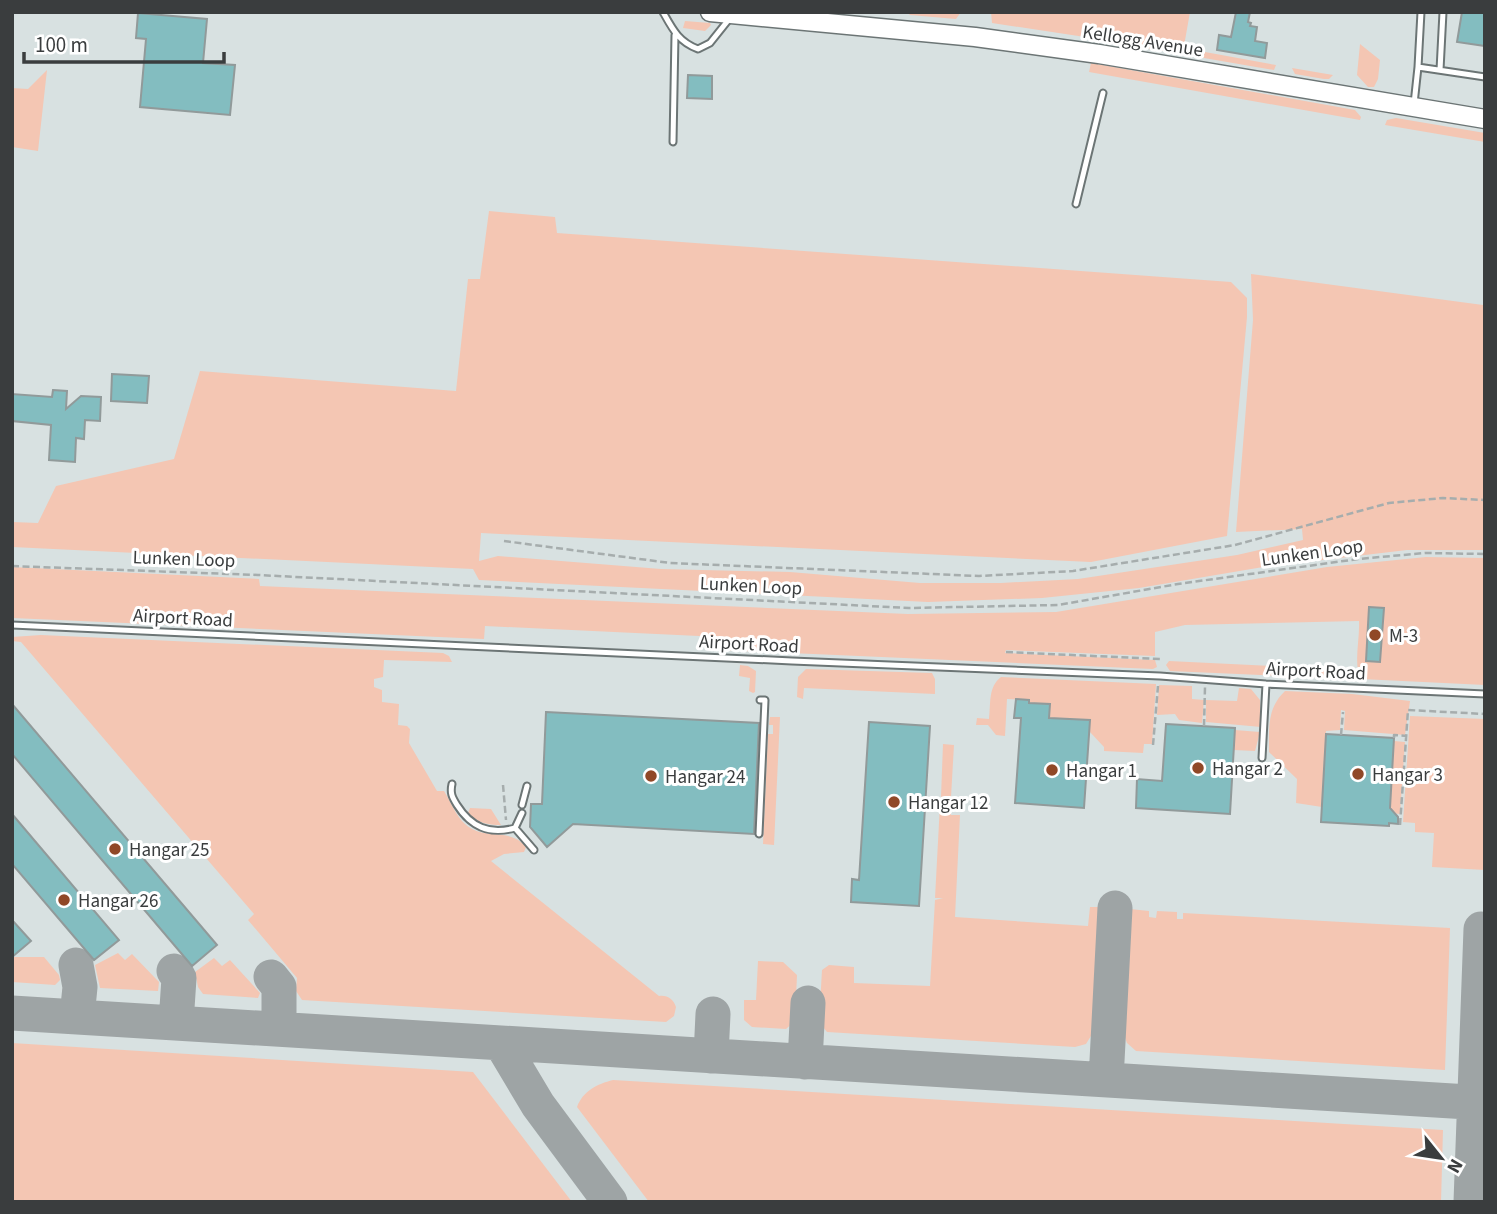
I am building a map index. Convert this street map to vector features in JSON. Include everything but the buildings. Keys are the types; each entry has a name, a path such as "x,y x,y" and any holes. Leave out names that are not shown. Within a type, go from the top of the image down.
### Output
{"main road":[{"name":"Kellogg Avenue","path":"710,12 975,37 1191,68 1485,120"}],"lane":[{"path":"663,12 675,35 685,44 698,49 710,43 733,14"},
{"path":"1413,107 1421,12"},
{"path":"1440,70 1443,12"},
{"path":"673,142 675,35"},
{"path":"1418,67 1485,77"},
{"path":"1076,204 1103,93"},
{"name":"Airport Road","path":"12,625 819,663 1160,676 1266,684 1485,694"},
{"path":"1262,758 1266,684"},
{"path":"759,834 765,700 761,700"},
{"path":"452,784 450,793 466,818 483,829 516,828"},
{"path":"523,805 527,786"},
{"path":"516,828 522,813"},
{"path":"516,828 534,850"}],"path":[{"path":"503,541 670,563 979,576 1073,571 1235,545 1390,503 1443,498 1485,500"},
{"name":"Lunken Loop","path":"12,566 272,576 909,608 1058,605 1178,584 1358,559 1425,553 1485,554"},
{"path":"1006,652 1160,659"},
{"path":"1153,745 1158,686"},
{"path":"1204,726 1205,699"},
{"path":"1400,825 1408,710 1485,714"},
{"path":"1341,735 1343,712"},
{"path":"1394,738 1394,735 1407,736"},
{"path":"503,785 506,805 505,830"}],"shaded area":[{"path":"907,12 961,12 956,19 910,15"},
{"path":"991,12 1190,12 1184,46 1179,54 992,23"},
{"path":"685,21 711,25 705,31 683,28"},
{"path":"1360,44 1380,60 1378,79 1374,87 1368,87 1357,75"},
{"path":"1205,52 1276,65 1274,70 1204,58 1202,57"},
{"path":"1091,63 1355,110 1361,117 1360,120 1089,72"},
{"path":"1292,68 1333,75 1324,79 1295,74"},
{"path":"47,70 38,151 12,147 12,88 28,89"},
{"path":"1396,118 1485,133 1485,142 1385,125 1387,120"},
{"path":"489,211 555,217 557,233 1231,282 1247,298 1247,317 1227,536 1091,562 481,533 479,561 498,556 661,569 790,572 920,583 1001,583 1078,579 1237,555 1303,540 1302,529 1236,532 1253,320 1251,274 1483,305 1485,303 1485,550 1407,550 1305,560 1139,588 1042,598 928,602 479,580 473,569 12,547 12,522 38,523 56,486 174,459 200,371 456,391 468,279 480,279"},
{"path":"1426,557 1485,558 1485,685 1361,679 1357,659 1359,621 1185,625 1155,632 1155,656 1006,650 1005,653 1155,660 1157,667 1153,669 721,650 720,637 485,626 484,639 12,618 12,567 259,579 260,586 908,614 1056,612 1327,567"},
{"path":"41,635 443,653 449,656 452,662 384,660 383,677 374,679 374,687 382,690 382,702 399,704 398,725 410,729 409,743 437,791 444,791 465,824 481,832 512,837 526,847 524,852 504,854 491,861 659,996 672,1000 676,1007 674,1016 666,1022 302,1000 296,991 297,978 248,920 254,914 21,642 12,641 12,637"},
{"path":"1169,661 1333,669 1333,675 1330,678 1170,671 1166,665"},
{"path":"740,665 756,671 755,692 749,691 750,678 739,676"},
{"path":"806,669 932,673 935,679 935,694 804,688 803,699 797,697 798,677"},
{"path":"1001,677 1156,684 1152,744 1144,744 1143,753 1104,751 1104,747 1089,731 1089,720 1049,718 1049,704 1029,703 1029,700 1007,699 1005,736 996,735 988,725 976,725 977,718 989,719 992,690"},
{"path":"1159,685 1192,686 1192,699 1204,700 1202,723 1179,720 1175,714 1157,715"},
{"path":"1239,688 1251,689 1260,700 1261,727 1206,722 1206,700 1237,701"},
{"path":"1285,691 1352,694 1410,701 1405,735 1344,730 1345,711 1341,710 1340,730 1326,731 1322,807 1296,803 1297,779 1269,752 1272,711"},
{"path":"1410,716 1485,719 1485,870 1432,867 1434,833 1415,832 1415,823 1403,822"},
{"path":"770,717 780,717 774,845 763,844 768,734 773,734 773,725 769,725"},
{"path":"1235,730 1260,732 1255,751 1234,750"},
{"path":"1394,741 1405,742 1400,814 1390,813"},
{"path":"943,744 954,745 951,797 941,797"},
{"path":"940,804 951,805 951,815 960,815 955,917 1088,926 1090,907 1100,907 1094,1031 1086,1044 1075,1047 827,1032 819,1022 822,970 829,965 854,967 854,983 930,986 935,900 943,898 935,898"},
{"path":"470,808 491,809 501,825 479,821 468,813"},
{"path":"1130,909 1149,911 1149,917 1156,918 1157,911 1177,912 1177,919 1183,919 1183,913 1450,928 1445,1070 1136,1051 1127,1043 1123,1032"},
{"path":"118,953 125,960 132,954 159,982 158,991 100,988 95,965"},
{"path":"12,957 44,957 60,980 55,985 12,982"},
{"path":"214,958 222,966 230,960 260,993 258,998 203,994 198,987 195,972"},
{"path":"758,961 783,962 797,975 795,1021 786,1029 752,1027 744,1020 744,1000 756,1000"},
{"path":"12,1043 473,1072 572,1202 12,1202"},
{"path":"613,1080 1443,1130 1441,1202 649,1202 577,1107 591,1089"}],"taxiway":[{"path":"1106,1080 1115,908"},
{"path":"1471,1202 1481,929"},
{"path":"76,965 80,987 77,1017"},
{"path":"174,971 179,978 176,1023"},
{"path":"271,977 279,987 279,1029"},
{"path":"805,1062 808,1003"},
{"path":"12,1013 1485,1103"},
{"path":"711,1056 713,1014"},
{"path":"501,1043 538,1105 610,1202"}],"place":[{"name":"M-3","path":"1375,635"},
{"name":"Hangar 2","path":"1198,768"},
{"name":"Hangar 1","path":"1052,770"},
{"name":"Hangar 3","path":"1358,774"},
{"name":"Hangar 24","path":"651,776"},
{"name":"Hangar 12","path":"894,802"},
{"name":"Hangar 25","path":"115,849"},
{"name":"Hangar 26","path":"64,900"}]}
